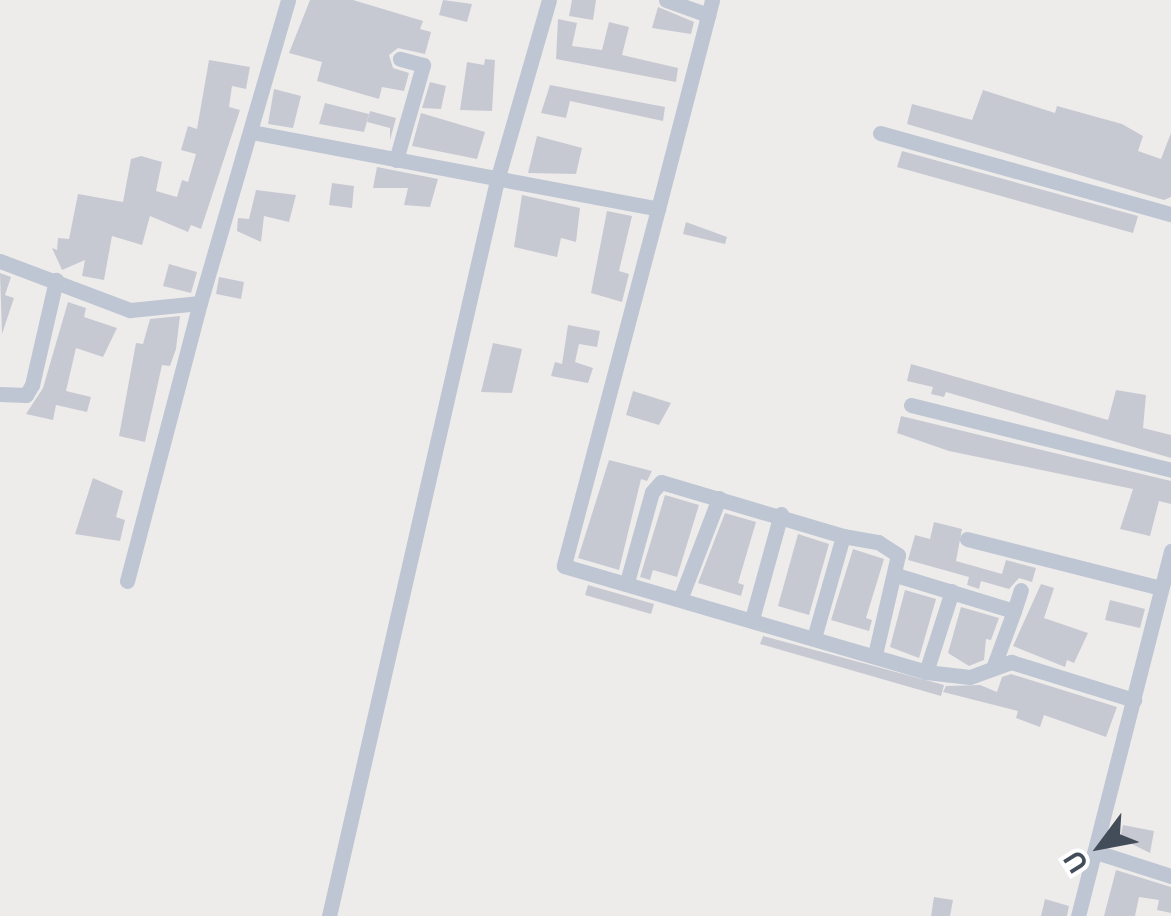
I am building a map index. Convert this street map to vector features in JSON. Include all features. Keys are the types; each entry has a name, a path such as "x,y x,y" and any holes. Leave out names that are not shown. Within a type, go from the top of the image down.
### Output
{"street":[{"path":"127,581 200,303 288,0"},
{"path":"329,916 497,180 549,0"},
{"path":"666,0 710,7 562,562 926,672 970,678 1011,662 1134,700"},
{"path":"396,160 423,65 400,59"},
{"path":"252,132 658,209"},
{"path":"880,134 1171,214"},
{"path":"0,261 130,310 200,303"},
{"path":"0,394 26,394 32,385 56,280"},
{"path":"911,404 1171,470"},
{"path":"627,582 657,483 781,514 843,536 892,547 896,575 876,655"},
{"path":"680,597 719,498"},
{"path":"752,619 781,514"},
{"path":"814,638 843,536"},
{"path":"967,539 1160,588"},
{"path":"1078,916 1096,852 1116,752 1134,700 1171,551"},
{"path":"896,575 1014,611"},
{"path":"994,668 1021,590"},
{"path":"926,672 952,591"},
{"path":"1096,852 1171,876"}],"building":[{"path":"310,0 353,0 423,21 420,29 431,32 425,54 398,48 389,55 393,68 409,73 404,91 382,87 379,99 317,81 322,62 289,53"},
{"path":"443,0 472,4 467,22 439,15"},
{"path":"572,0 596,0 593,20 569,16"},
{"path":"658,7 694,22 691,34 652,28"},
{"path":"558,19 577,23 572,46 602,50 609,22 629,27 622,55 678,68 676,82 556,59"},
{"path":"485,59 495,60 492,111 460,110 467,62 484,65"},
{"path":"209,60 250,67 246,89 232,86 229,107 240,110 201,229 191,225 188,232 150,216 142,245 112,236 104,280 82,276 85,260 62,270 52,248 57,250 58,238 69,239 78,194 123,202 131,159 141,156 162,162 156,191 177,197 182,180 188,182 196,154 181,150 188,126 197,129"},
{"path":"430,82 446,86 441,109 422,108"},
{"path":"550,85 665,107 663,121 570,101 566,118 541,113"},
{"path":"274,89 301,96 293,128 268,124"},
{"path":"983,90 1055,113 1057,106 1122,124 1143,136 1138,151 1161,159 1171,133 1171,197 1164,200 907,124 912,104 972,120"},
{"path":"325,103 369,114 364,132 319,124"},
{"path":"370,111 396,118 390,140 390,128 367,122"},
{"path":"421,113 485,132 477,159 412,146"},
{"path":"537,136 582,148 576,174 528,173"},
{"path":"902,151 1138,216 1133,233 897,167"},
{"path":"377,167 438,179 430,207 404,205 408,188 373,188"},
{"path":"332,183 354,186 352,208 329,205"},
{"path":"256,190 296,195 289,222 264,216 261,242 237,231 238,218 249,219"},
{"path":"522,195 580,208 576,242 561,238 557,257 514,247"},
{"path":"607,211 632,216 619,271 629,274 622,302 591,293"},
{"path":"686,222 727,237 725,244 683,234"},
{"path":"169,264 197,272 191,293 163,286"},
{"path":"0,273 11,277 5,295 14,298 2,334"},
{"path":"219,277 244,282 241,299 216,294"},
{"path":"68,302 86,308 84,317 117,328 103,357 76,348 66,391 91,397 87,412 56,405 53,420 26,414 43,388"},
{"path":"180,316 176,349 170,366 162,365 145,442 119,436 136,343 143,344 150,319"},
{"path":"568,325 600,331 597,347 579,344 575,362 593,368 588,383 551,376 555,362 562,364"},
{"path":"493,343 522,349 512,393 481,392"},
{"path":"911,364 1108,420 1116,390 1146,395 1143,428 1171,435 1171,458 946,392 944,397 931,394 933,387 907,381"},
{"path":"633,391 671,403 659,425 626,415"},
{"path":"901,416 1171,481 1171,504 1159,501 1150,536 1120,529 1133,489 949,451 897,433"},
{"path":"609,460 652,471 647,481 641,479 619,570 578,558"},
{"path":"93,478 123,491 116,517 125,520 120,541 75,534"},
{"path":"665,495 699,505 677,577 653,570 650,580 640,577"},
{"path":"725,513 756,522 738,583 744,585 741,596 698,583"},
{"path":"934,522 962,529 956,561 1002,574 1006,560 1036,568 1032,582 1019,578 1009,589 981,581 979,589 967,585 969,577 908,560 915,535 930,539"},
{"path":"798,534 829,544 809,615 778,606"},
{"path":"853,549 884,559 866,618 872,620 869,631 831,620"},
{"path":"1041,584 1054,588 1044,618 1088,633 1074,663 1067,660 1065,667 1013,646"},
{"path":"588,585 654,604 651,614 585,595"},
{"path":"905,590 936,599 919,658 890,647"},
{"path":"1110,600 1145,609 1140,628 1105,620"},
{"path":"961,607 999,618 991,640 986,639 984,660 969,666 948,653"},
{"path":"763,636 944,685 941,696 760,644"},
{"path":"1011,674 1117,707 1106,737 1044,715 1040,727 1016,718 1018,711 943,692 946,686 980,685 997,692 1002,677"},
{"path":"1123,825 1154,831 1150,853 1120,838"},
{"path":"1116,870 1171,887 1171,913 1157,910 1159,900 1139,897 1135,916 1104,916"},
{"path":"934,897 953,900 950,916 931,916"},
{"path":"1045,899 1069,906 1067,916 1041,916"}]}
